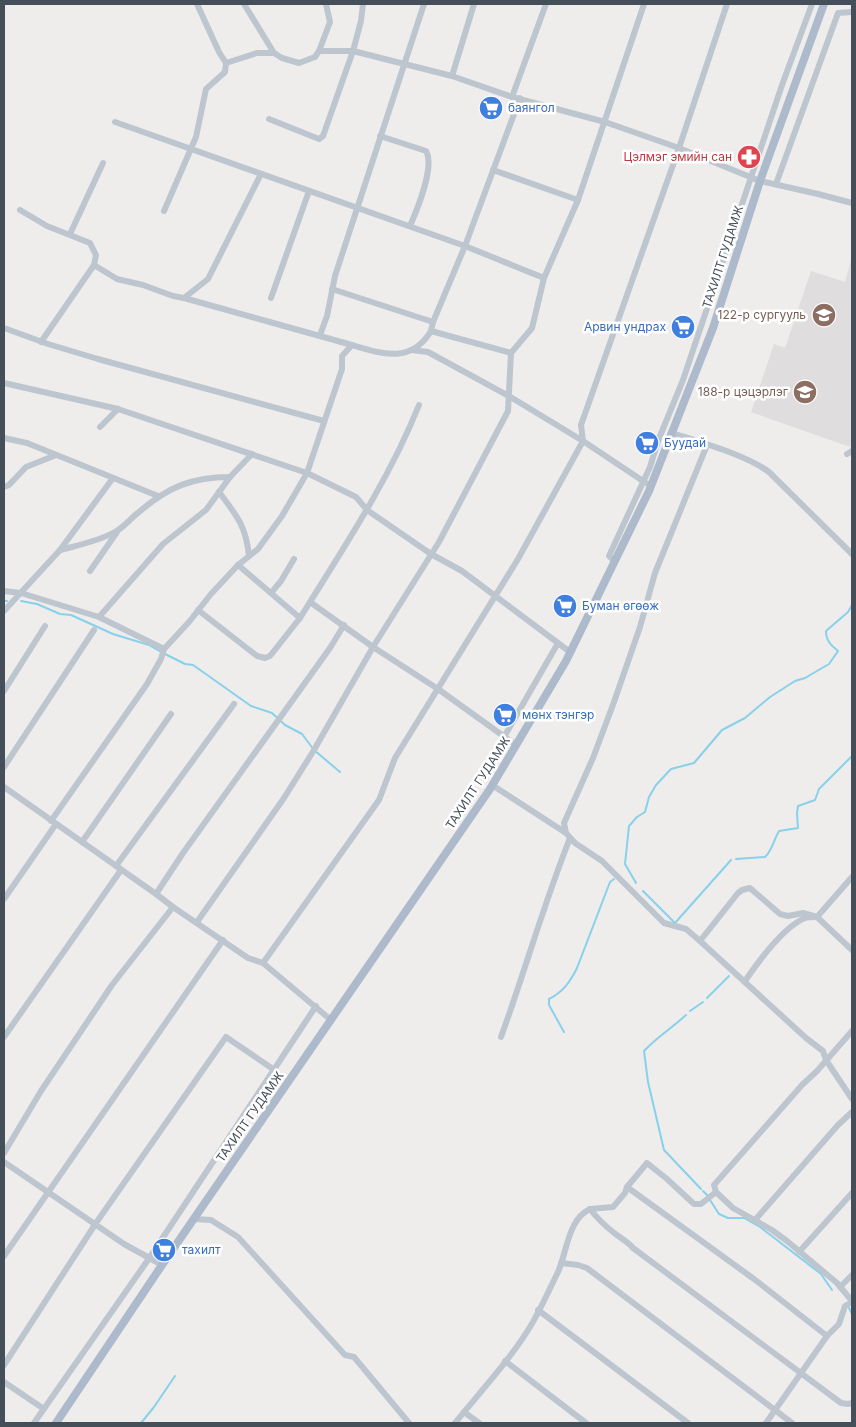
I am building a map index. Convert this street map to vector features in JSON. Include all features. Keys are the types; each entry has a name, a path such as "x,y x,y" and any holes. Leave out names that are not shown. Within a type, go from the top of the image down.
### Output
{"main road":[{"name":"ТАХИЛТ ГУДАМЖ","path":"56,1423 162,1265 492,786 570,652 651,486 672,433 712,328 760,181 824,4"}],"street":[{"path":"164,211 196,137 206,89 226,72 226,63 219,52 198,4"},
{"path":"244,4 274,53 282,58 299,63 314,57 319,51 330,22 326,4"},
{"path":"269,119 319,139 323,136 354,51 363,4"},
{"path":"320,336 327,316 334,276 424,4"},
{"path":"452,76 474,4"},
{"path":"512,97 546,4"},
{"path":"197,922 284,798 314,750 373,647 439,542 508,411 511,353 532,328 544,278 578,200 644,4"},
{"path":"263,964 379,800 395,758 518,560 583,441 581,426 679,148 727,4"},
{"path":"615,562 610,556 614,544 644,482 658,441 683,380 751,177 812,4"},
{"path":"776,184 841,4"},
{"path":"838,13 852,12"},
{"path":"319,51 354,51 452,76 512,97 605,122 679,148 760,181 852,204"},
{"path":"226,63 257,53 274,53"},
{"path":"411,350 425,341 431,331 432,322 465,246 520,98"},
{"path":"115,122 309,192 410,226 544,278"},
{"path":"380,136 426,152 429,156 420,204 410,226"},
{"path":"70,234 103,163"},
{"path":"493,170 578,200"},
{"path":"184,298 208,279 261,174"},
{"path":"271,298 309,192"},
{"path":"20,210 47,226 90,243 96,255 94,265 41,342"},
{"path":"94,265 117,279 143,285 173,296 264,322 386,354 411,350 428,352 508,396 583,441 651,486"},
{"path":"718,280 727,282"},
{"path":"332,289 432,322"},
{"path":"702,323 712,328"},
{"path":"4,328 41,342 98,359 324,421"},
{"path":"431,331 511,353"},
{"path":"4,899 147,684 161,659 164,649 211,594 238,566 258,549 282,516 306,473 342,369 342,356 352,345"},
{"path":"4,383 118,409 306,473 356,497 367,510 431,554 462,571 570,652"},
{"path":"198,610 257,656 265,658 270,656 300,618 367,510 386,477 419,405"},
{"path":"100,427 118,409"},
{"path":"672,433 761,466 852,554"},
{"path":"4,438 27,443 158,496"},
{"path":"501,1037 568,835 564,823 592,758 621,682 640,627 655,573 707,445"},
{"path":"99,617 163,544 206,510 230,476 252,454"},
{"path":"4,487 9,485 26,467 56,455"},
{"path":"90,571 117,531 158,496 196,479 230,476"},
{"path":"4,611 60,550 114,478"},
{"path":"219,492 235,513 244,529 249,556"},
{"path":"60,550 88,543 117,531"},
{"path":"271,593 281,581 294,559"},
{"path":"238,566 300,618"},
{"path":"4,591 21,593 99,617 164,649"},
{"path":"310,602 373,647 438,689 516,745"},
{"path":"156,894 183,853 330,648 344,625"},
{"path":"4,691 45,626"},
{"path":"4,767 94,630"},
{"path":"504,737 558,643"},
{"path":"4,1037 118,868 234,704"},
{"path":"82,842 170,714"},
{"path":"492,786 568,835 574,842 602,861 664,923 686,929 700,941 806,1038 823,1051 826,1060 852,1099"},
{"path":"4,787 173,907 248,958 263,964 331,1020"},
{"path":"745,981 764,954 790,928 806,918 817,917 852,877"},
{"path":"700,941 738,893 746,888 754,890 784,916 803,913 817,917 852,950"},
{"path":"4,1153 40,1091 112,986 173,907"},
{"path":"4,1256 223,940"},
{"path":"34,1423 150,1257 316,1006"},
{"path":"766,1423 827,1336 839,1324 845,1306 852,1302 840,1287 799,1252 772,1230 740,1214 714,1188 716,1181 852,1031"},
{"path":"4,1365 96,1224 226,1037 274,1069"},
{"path":"755,1220 838,1125 852,1112"},
{"path":"4,1162 124,1244 162,1265"},
{"path":"455,1423 505,1362 530,1326 561,1263 571,1232 579,1216 590,1209 613,1207 647,1163 694,1204 701,1204 716,1192"},
{"path":"627,1187 754,1279 827,1336"},
{"path":"799,1252 852,1193"},
{"path":"590,1209 615,1234 633,1248 841,1403 852,1403"},
{"path":"194,1219 211,1220 238,1237 344,1355 354,1357 409,1423"},
{"path":"561,1263 588,1268 792,1423"},
{"path":"840,1287 852,1275"},
{"path":"538,1310 688,1423"},
{"path":"505,1362 586,1423"},
{"path":"4,1382 44,1409"},
{"path":"464,1412 479,1423"}],"shaded area":[{"path":"852,257 852,440 850,447 751,412 774,344 785,348 811,271 845,282"}],"waterway":[{"path":"636,883 625,864 629,826 637,817 645,812 649,797 656,785 671,769 694,763 722,730 745,718 770,697 795,681 805,678 829,664 838,651 831,645 826,631 848,612 852,605 852,586"},
{"path":"21,601 37,604 60,614 71,615 113,634 149,645 161,652"},
{"path":"165,654 185,664 193,665 251,706 272,713 285,725 302,734 314,750 340,772"},
{"path":"736,859 765,857 770,851 779,831 798,828 798,806 815,800 819,789 852,756"},
{"path":"643,891 675,923 731,860"},
{"path":"564,1032 549,1005 549,999 562,990 577,968 610,882 614,879"},
{"path":"707,998 729,976"},
{"path":"690,1011 703,1002"},
{"path":"686,1015 644,1051 648,1082 664,1150 701,1189"},
{"path":"703,1191 708,1196"},
{"path":"710,1200 719,1214 728,1218 744,1218 760,1227 821,1274 832,1290"},
{"path":"849,1308 852,1314"},
{"path":"141,1423 175,1376"}],"place":[{"name":"баянгол","path":"491,108"},
{"name":"Цэлмэг эмийн сан","path":"749,157"},
{"name":"122-р сургууль","path":"824,315"},
{"name":"Арвин ундрах","path":"683,327"},
{"name":"188-р цэцэрлэг","path":"805,392"},
{"name":"Буудай","path":"647,443"},
{"name":"Буман өгөөж","path":"565,606"},
{"name":"мөнх тэнгэр","path":"505,715"},
{"name":"тахилт","path":"164,1250"}]}
